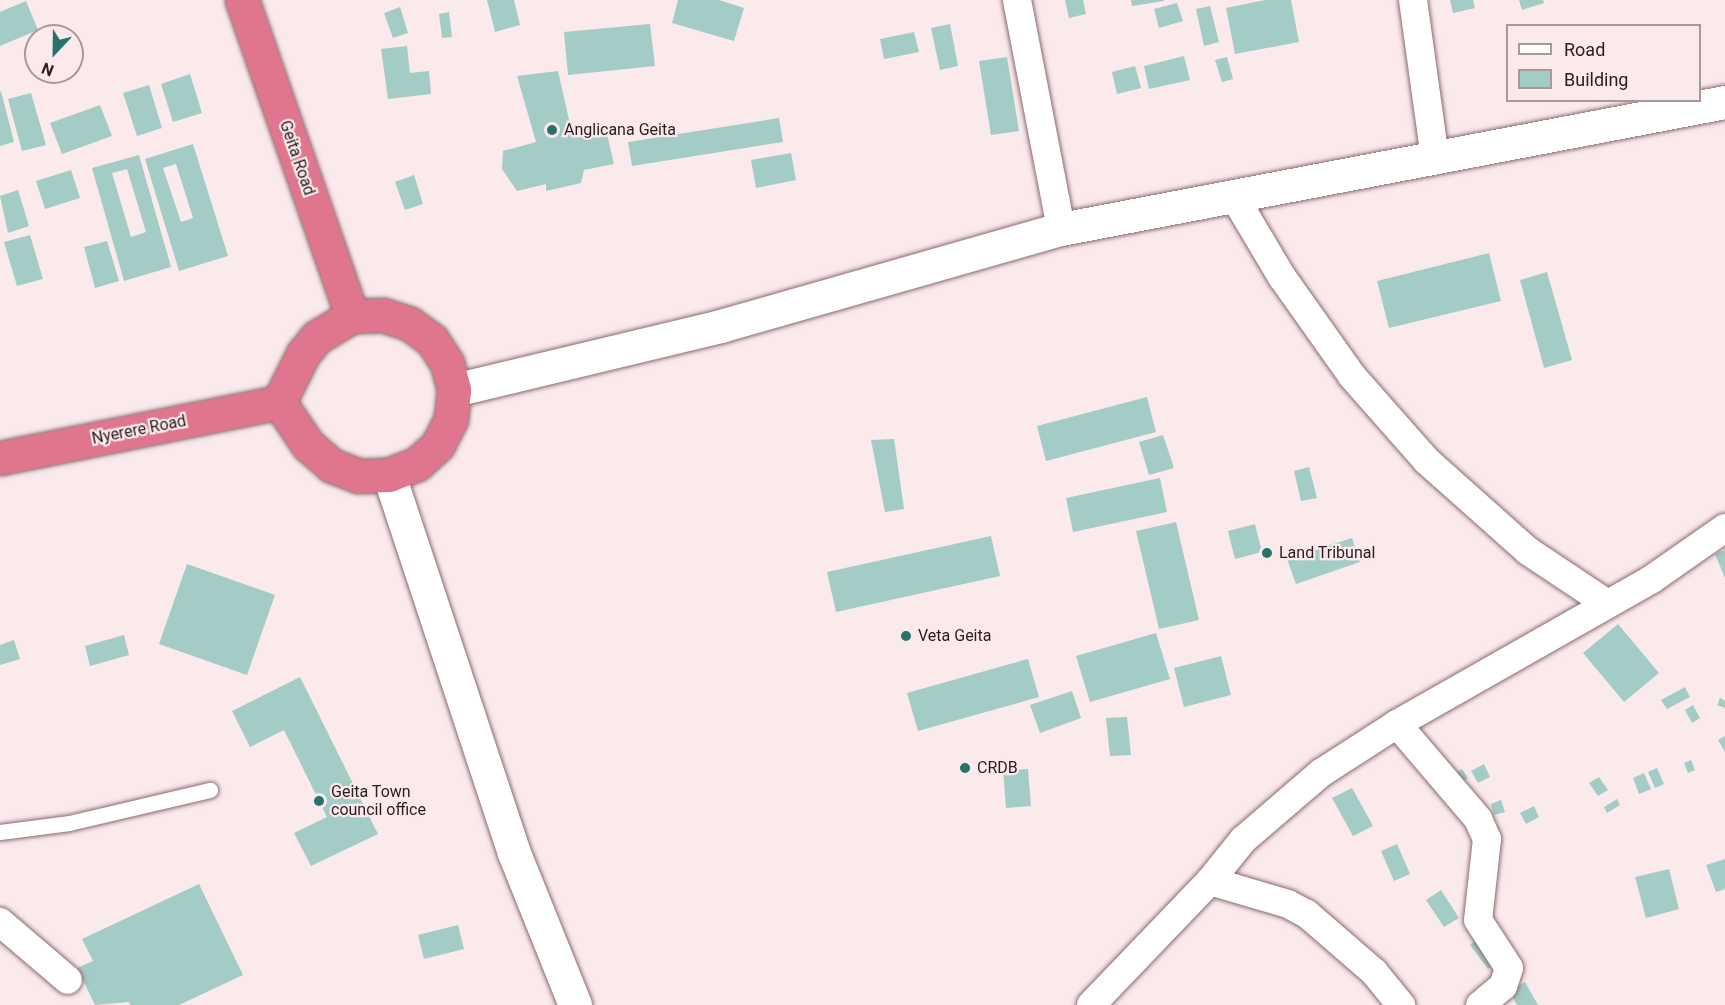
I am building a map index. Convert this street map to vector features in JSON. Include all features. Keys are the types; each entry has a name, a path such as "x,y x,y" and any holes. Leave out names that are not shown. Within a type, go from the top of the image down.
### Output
{"highway":[{"name":"Geita Road","path":"242,0 352,316"},
{"path":"383,315 410,324 432,340 447,363 454,390 451,419 438,445 417,464 390,475 359,476 330,465 308,445 279,402 303,354 317,337 352,316 383,315"},
{"name":"Nyerere Road","path":"0,458 279,402"}],"street":[{"path":"1017,0 1060,229"},
{"path":"1413,0 1435,159"},
{"path":"454,390 720,326 1060,229 1235,198 1725,102"},
{"path":"1235,198 1282,277 1352,376 1427,461 1528,551 1606,603"},
{"path":"390,475 514,853 575,1005"},
{"path":"1091,1005 1210,881 1243,840 1277,807 1321,772 1397,724 1606,603 1652,579 1725,528"},
{"path":"1397,724 1478,819 1487,839 1478,920 1509,968 1503,986 1480,1005"},
{"path":"1210,881 1288,904 1307,914 1374,972 1401,1005"},
{"path":"0,922 68,980"}],"lane":[{"path":"0,832 69,824 210,790"}],"building":[{"path":"487,0 514,0 520,25 495,32"},
{"path":"678,0 719,0 744,8 734,41 672,23"},
{"path":"1065,0 1083,0 1086,14 1069,18"},
{"path":"1131,0 1164,0 1164,1 1132,6"},
{"path":"1265,0 1291,0 1299,42 1235,54 1226,8"},
{"path":"1450,0 1473,0 1475,8 1453,13"},
{"path":"1519,0 1543,0 1544,3 1522,10"},
{"path":"26,1 36,24 24,24 24,36 0,46 0,12"},
{"path":"1177,3 1183,21 1159,28 1154,9"},
{"path":"1210,6 1219,42 1204,46 1196,9"},
{"path":"400,7 408,33 393,38 384,13"},
{"path":"449,12 452,37 442,38 439,14"},
{"path":"650,24 655,66 568,75 564,32"},
{"path":"950,24 958,66 940,70 931,28"},
{"path":"914,32 919,52 884,59 880,39"},
{"path":"407,46 410,73 429,71 431,94 388,99 381,49"},
{"path":"1184,56 1190,80 1149,89 1144,66"},
{"path":"1007,57 1019,131 991,135 979,61"},
{"path":"1227,57 1233,79 1222,82 1215,60"},
{"path":"1135,66 1141,88 1117,94 1112,72"},
{"name":"Anglicana Geita","path":"558,71 572,133 605,126 614,164 584,170 581,183 546,191 546,184 517,191 502,169 503,151 536,142 517,76"},
{"path":"190,74 202,113 173,122 161,84"},
{"path":"149,85 162,128 137,136 123,93"},
{"path":"0,92 14,142 0,146"},
{"path":"31,93 46,145 22,151 8,99"},
{"path":"100,105 112,136 62,154 50,123"},
{"path":"779,118 783,142 632,166 628,142"},
{"path":"193,144 228,256 179,271 145,159","holes":["176,164 193,218 181,222 163,168"]},
{"path":"791,153 796,180 756,188 751,160"},
{"path":"139,155 171,267 124,281 92,168","holes":["127,169 146,232 131,237 112,173"]},
{"path":"71,170 80,198 45,209 36,181"},
{"path":"414,175 423,204 405,210 395,182"},
{"path":"18,190 29,226 8,233 0,196"},
{"path":"30,235 43,279 17,286 4,242"},
{"path":"107,241 119,281 95,288 84,247"},
{"path":"1489,253 1501,301 1389,328 1377,281"},
{"path":"1547,272 1572,360 1544,368 1520,280"},
{"path":"1147,397 1156,432 1046,461 1037,426"},
{"path":"1163,435 1174,468 1149,475 1139,442"},
{"path":"894,439 904,509 885,512 871,440"},
{"path":"1309,467 1317,498 1301,501 1294,471"},
{"path":"1160,478 1167,512 1073,532 1066,498"},
{"path":"1176,522 1199,620 1159,629 1136,531"},
{"path":"1255,524 1262,552 1235,559 1228,531"},
{"path":"991,536 1000,576 836,612 827,572"},
{"path":"1352,538 1360,562 1296,584 1287,559"},
{"path":"1725,550 1725,578 1715,554"},
{"path":"187,564 275,595 247,675 159,644"},
{"path":"1618,624 1659,673 1624,702 1583,653"},
{"path":"1156,633 1170,679 1090,702 1076,656"},
{"path":"124,635 129,655 90,666 85,646"},
{"path":"14,640 20,659 0,665 0,645"},
{"path":"1221,656 1231,695 1184,707 1174,668"},
{"path":"1028,659 1039,697 918,731 907,693"},
{"path":"300,677 378,834 311,866 294,833 327,817 284,730 250,747 232,711"},
{"path":"1685,687 1690,697 1667,709 1661,700"},
{"path":"1072,691 1081,718 1040,733 1030,705"},
{"path":"1720,698 1725,701 1725,708 1717,705"},
{"path":"1693,705 1700,718 1692,723 1685,710"},
{"path":"1127,717 1131,755 1110,756 1106,718"},
{"path":"1725,736 1725,752 1718,740"},
{"path":"1691,760 1695,770 1688,773 1684,763"},
{"path":"1484,764 1490,777 1478,783 1471,771"},
{"path":"1657,768 1664,784 1655,788 1648,772"},
{"path":"1028,769 1031,806 1006,808 1003,770"},
{"path":"1462,769 1468,778 1460,784 1454,774"},
{"path":"1644,773 1651,789 1639,794 1633,778"},
{"path":"1599,777 1608,790 1598,796 1589,783"},
{"path":"1352,788 1373,826 1353,836 1332,798"},
{"path":"1617,799 1620,805 1607,813 1604,807"},
{"path":"1501,800 1505,812 1494,815 1491,804"},
{"path":"1534,806 1539,817 1526,824 1520,813"},
{"path":"1397,844 1410,874 1394,881 1381,851"},
{"path":"1725,859 1725,889 1716,892 1706,865"},
{"path":"1669,869 1679,909 1646,918 1635,877"},
{"path":"199,884 243,975 179,1005 130,1005 129,1002 95,1005 77,968 93,961 82,939"},
{"path":"1441,890 1459,918 1444,927 1426,900"},
{"path":"458,925 464,949 424,959 418,935"},
{"path":"1479,937 1498,962 1488,969 1470,945"},
{"path":"1525,982 1538,1005 1517,1005 1509,991"}],"place":[{"name":"Anglicana Geita","path":"552,130"},
{"name":"Land Tribunal","path":"1267,553"},
{"name":"Veta Geita","path":"906,636"},
{"name":"CRDB","path":"965,768"},
{"name":"Geita Town council office","path":"319,801"}]}
